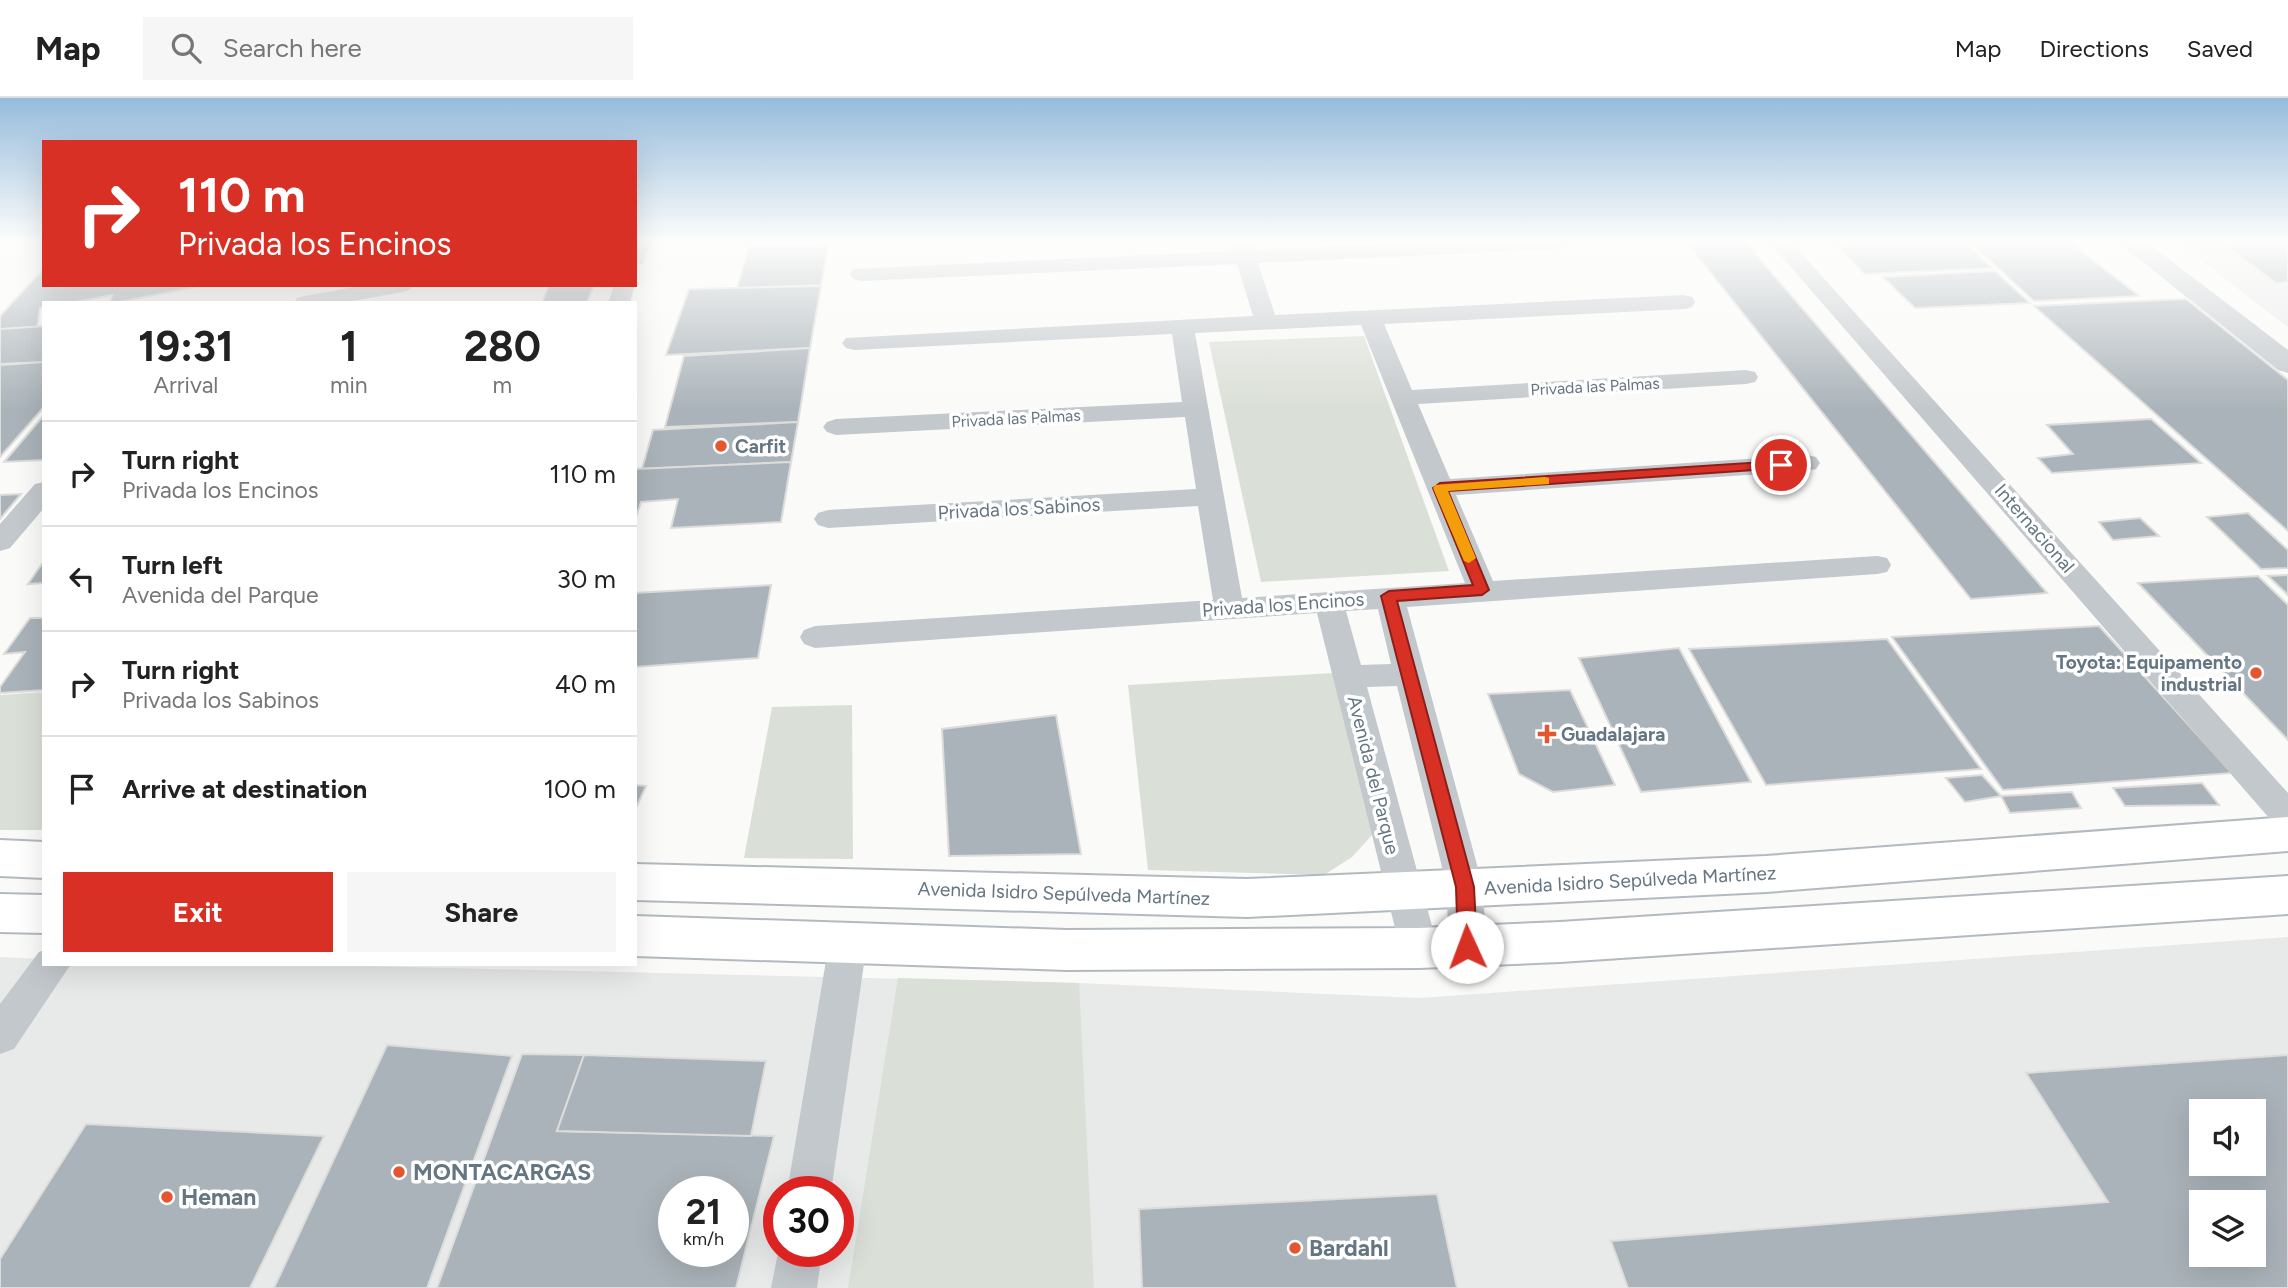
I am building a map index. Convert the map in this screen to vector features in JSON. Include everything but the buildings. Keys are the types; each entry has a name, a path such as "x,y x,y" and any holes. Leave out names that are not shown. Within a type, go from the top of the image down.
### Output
{"main road":[{"name":"Avenida Isidro Sepúlveda Martínez","path":"637,882 1247,898 1766,874 2288,834"},
{"path":"0,858 42,860"},
{"path":"637,936 1067,950 1467,947 2288,895"},
{"path":"0,913 42,914"}],"street":[{"path":"1268,299 1276,323"},
{"name":"Internacional","path":"1830,299 2288,816"},
{"path":"2204,299 2288,364"},
{"path":"854,343 1684,302"},
{"path":"1370,318 1482,590"},
{"path":"1182,326 1229,608"},
{"name":"Privada las Palmas","path":"1403,398 1745,377"},
{"name":"Privada las Palmas","path":"836,427 1196,409"},
{"path":"1440,488 1807,463"},
{"path":"0,542 42,491"},
{"name":"Privada los Sabinos","path":"828,520 1211,498"},
{"name":"Privada los Encinos","path":"815,637 1877,565"},
{"path":"1389,596 1465,887 1467,947"},
{"name":"Avenida del Parque","path":"1329,601 1419,948"},
{"path":"1349,676 1409,675"},
{"path":"812,1176 848,943"},
{"path":"0,1036 51,966"},
{"path":"794,1288 797,1267"}],"shaded area":[{"path":"2251,299 2288,299 2288,327"},
{"path":"1364,336 1449,571 1261,582 1209,342"},
{"path":"1334,673 1373,834 1352,857 1324,875 1148,870 1128,685"},
{"path":"42,692 42,830 0,830 0,695"},
{"path":"852,705 853,859 744,858 772,707"},
{"path":"2288,937 2288,1288 0,1288 0,957 42,959 42,966 369,966 1079,983 1419,998"},
{"path":"898,978 1079,983 1094,1288 848,1288 851,1267 854,1267 854,1251"}],"slow traffic":[{"path":"1469,558 1440,488 1545,481"}],"place":[{"name":"Carfit","path":"721,446"},
{"name":"Toyota: Equipamento industrial","path":"2256,673"},
{"name":"Guadalajara","path":"1547,734"},
{"name":"MONTACARGAS","path":"399,1172"},
{"name":"Heman","path":"167,1197"},
{"name":"Bardahl","path":"1295,1248"}],"route":[{"path":"1467,947 1465,887 1389,596 1482,590 1440,488 1781,465"}]}
